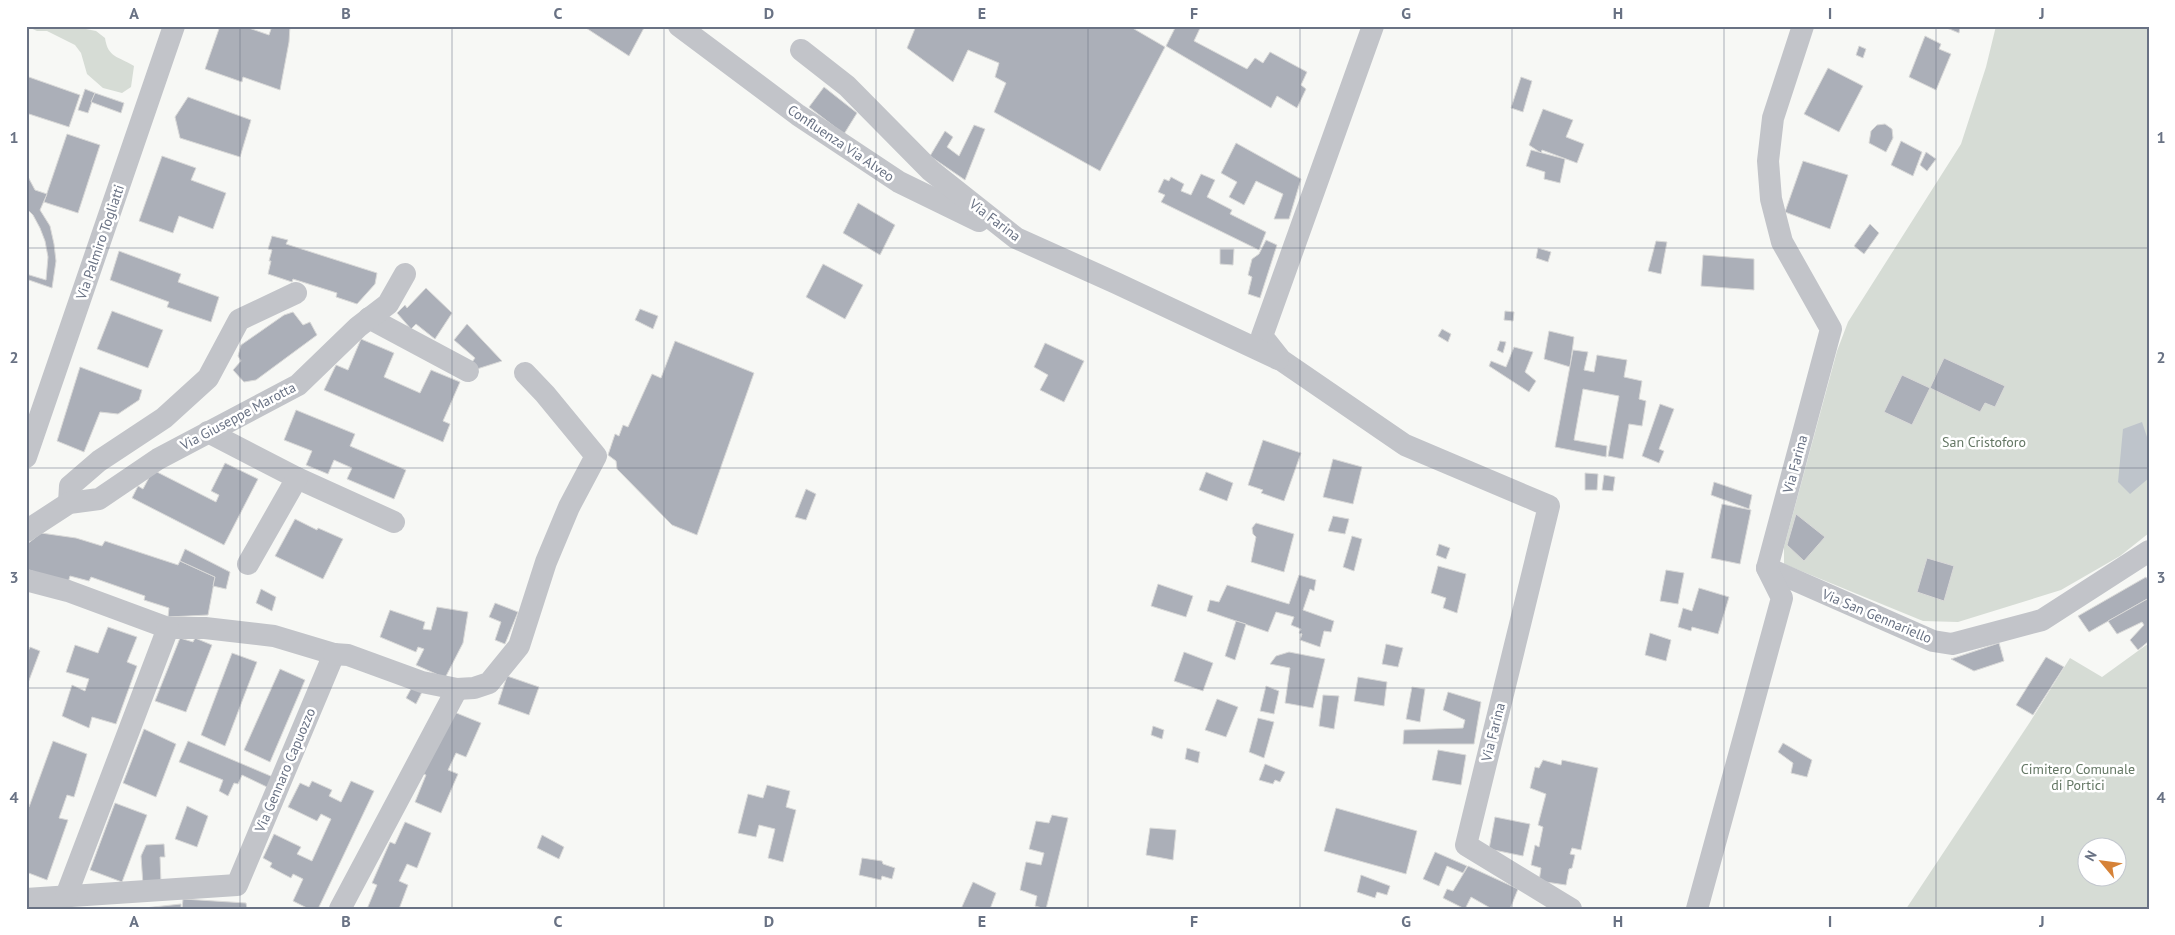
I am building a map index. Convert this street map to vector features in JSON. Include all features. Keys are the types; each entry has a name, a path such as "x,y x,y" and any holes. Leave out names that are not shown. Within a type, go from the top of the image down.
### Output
{"street":[{"name":"Via Palmiro Togliatti","path":"26,457 174,26"},
{"name":"Confluenza Via Alveo","path":"679,26 798,115 899,182 1016,238"},
{"name":"Via Farina","path":"1281,360 1262,336 1373,26"},
{"name":"Via Farina","path":"1767,568 1831,329 1782,242 1771,199 1768,161 1773,118 1803,26"},
{"name":"Via Farina","path":"801,50 847,86 930,170 1016,238 1281,360 1405,445 1548,506 1466,845 1571,909"},
{"name":"Via Giuseppe Marotta","path":"26,531 69,503 99,498 158,459 298,385 369,318 388,304 405,274"},
{"path":"69,503 70,486 99,461 164,418 208,378 239,320 296,293"},
{"path":"369,318 468,371"},
{"path":"26,580 68,591 168,628 205,628 274,636 334,654 348,655 422,682 457,689 474,688 489,683 519,646 546,562 569,507 596,456 545,394 525,373"},
{"path":"208,432 297,478 394,522"},
{"path":"248,564 297,478"},
{"name":"Via San Gennariello","path":"1767,568 1933,641 1952,644 2042,620 2149,551"},
{"path":"1697,909 1782,598 1767,568"},
{"path":"66,896 168,628"},
{"name":"Via Gennaro Capuozzo","path":"26,899 237,885 334,654"},
{"path":"340,909 457,689"}],"green space":[{"path":"26,26 84,26 86,29 96,31 105,38 106,45 111,53 134,66 131,87 122,93 103,88 87,74 81,53 75,45 47,31 37,31"},
{"name":"San Cristoforo","path":"1996,26 2149,26 2149,533 2120,556 2061,590 1958,622 1923,621 1784,564 1784,547 1837,351 1848,322 1961,144 1986,67"},
{"name":"Cimitero Comunale di Portici","path":"2149,643 2149,909 1906,909 2030,722 2070,658 2102,677"}],"shaded area":[{"path":"2142,422 2149,443 2149,478 2130,494 2118,482 2123,429"}],"building":[{"path":"220,26 243,26 269,35 272,26 290,26 280,90 243,77 242,82 205,69"},
{"path":"583,26 645,26 629,56"},
{"path":"916,26 1129,26 1165,47 1100,171 994,112 1006,83 995,77 999,63 968,50 953,82 907,48"},
{"path":"1176,26 1201,26 1194,41 1247,69 1255,58 1263,63 1270,52 1307,72 1301,85 1306,89 1297,108 1277,96 1271,108 1166,46"},
{"path":"1942,26 1960,26 1959,33"},
{"path":"1925,36 1941,44 1939,49 1951,54 1936,90 1909,77"},
{"path":"1859,46 1866,49 1863,58 1856,55"},
{"path":"1828,68 1863,86 1839,132 1804,114"},
{"path":"26,76 80,95 69,127 26,113"},
{"path":"1521,77 1532,81 1523,112 1511,108"},
{"path":"824,87 857,113 844,134 809,107"},
{"path":"85,89 95,93 88,113 78,110"},
{"path":"95,93 124,103 121,113 91,102"},
{"path":"188,97 251,120 240,157 180,138 175,117"},
{"path":"1543,109 1573,120 1566,137 1584,144 1577,163 1542,150 1541,153 1529,145"},
{"path":"1885,124 1892,129 1893,138 1886,152 1869,143 1871,131 1877,125"},
{"path":"974,125 985,129 965,180 930,156 945,131 953,137 947,147 959,156"},
{"path":"67,134 100,145 78,213 44,202"},
{"path":"1901,141 1922,152 1913,176 1891,165"},
{"path":"1236,143 1301,179 1289,219 1274,219 1283,194 1256,181 1244,205 1229,197 1237,182 1221,173"},
{"path":"1531,150 1565,159 1560,183 1544,179 1545,172 1526,166"},
{"path":"1926,152 1936,159 1927,171 1920,165"},
{"path":"162,156 196,168 191,180 226,193 213,229 179,216 173,233 139,221"},
{"path":"1803,161 1848,175 1830,229 1785,212"},
{"path":"26,173 35,190 47,194 40,210 50,226 54,244 56,261 52,288 26,279 26,274 46,280 48,257 40,228 33,215 26,208"},
{"path":"1201,174 1215,180 1207,197 1232,210 1230,214 1266,232 1259,250 1161,202 1165,195 1158,192 1164,179 1169,181 1171,177 1184,184 1181,191 1191,195"},
{"path":"858,203 895,225 880,255 843,233"},
{"path":"1870,224 1879,233 1864,254 1854,246"},
{"path":"272,236 288,240 286,244 377,273 375,284 357,304 336,297 337,293 293,279 292,282 268,274 272,250 268,249"},
{"path":"1266,240 1277,245 1260,298 1248,294 1252,277 1248,275 1252,259 1259,254"},
{"path":"1656,241 1667,242 1661,274 1648,271"},
{"path":"1538,248 1551,252 1548,262 1536,258"},
{"path":"1220,249 1234,249 1233,265 1220,264"},
{"path":"119,251 181,274 178,282 219,297 211,322 167,307 169,302 110,280"},
{"path":"1703,255 1754,259 1754,290 1701,286"},
{"path":"823,264 863,285 845,319 806,297"},
{"path":"426,288 452,313 435,339 416,324 411,329 397,313 405,305 407,308"},
{"path":"640,309 658,316 653,329 635,320"},
{"path":"112,311 163,330 148,368 97,349"},
{"path":"1505,311 1514,312 1513,321 1504,320"},
{"path":"293,312 303,325 310,322 317,335 256,380 244,382 233,370 241,361 238,356 241,345 284,315"},
{"path":"467,324 502,361 477,369 470,365 475,358 454,340"},
{"path":"1442,329 1451,334 1448,342 1438,336"},
{"path":"1549,331 1574,337 1570,367 1544,359"},
{"path":"361,339 394,353 384,377 420,393 431,370 460,382 443,421 450,424 443,442 324,390 336,365 348,370"},
{"path":"675,341 754,373 697,535 672,525 617,469 616,461 608,455 615,434 619,436 623,425 628,427 652,374 661,378"},
{"path":"1500,341 1506,342 1503,353 1497,350"},
{"path":"1045,343 1084,361 1064,402 1040,390 1048,375 1034,367"},
{"path":"1514,347 1533,352 1525,372 1536,381 1529,392 1489,366 1491,361 1506,367"},
{"path":"1573,350 1588,352 1584,370 1594,372 1597,355 1627,360 1624,377 1642,381 1639,399 1646,401 1642,426 1629,424 1623,459 1608,456 1619,396 1583,389 1574,440 1607,446 1606,457 1555,447"},
{"path":"1944,358 2005,386 1995,407 1985,403 1980,412 1930,388"},
{"path":"80,367 142,390 139,400 118,414 100,412 84,452 57,441"},
{"path":"1902,375 1930,388 1912,425 1884,412"},
{"path":"1660,404 1674,409 1659,449 1664,451 1659,463 1642,456"},
{"path":"296,410 355,434 350,446 406,470 394,499 347,479 352,468 334,460 328,474 306,465 312,451 284,440"},
{"path":"1263,440 1301,453 1284,501 1261,493 1263,490 1248,485"},
{"path":"1333,459 1362,467 1353,504 1323,497"},
{"path":"225,463 258,479 224,545 132,498 138,486 143,489 153,470 216,502 219,495 211,491"},
{"path":"1206,472 1233,483 1227,501 1199,490"},
{"path":"1585,473 1598,474 1597,490 1585,490"},
{"path":"1604,475 1615,477 1613,491 1602,490"},
{"path":"1714,482 1752,495 1749,509 1711,495"},
{"path":"806,489 816,494 806,520 795,517"},
{"path":"1722,504 1751,510 1740,564 1711,558"},
{"path":"1796,514 1825,537 1804,561 1787,545"},
{"path":"1333,516 1349,519 1345,534 1328,531"},
{"path":"295,519 317,530 318,528 343,539 323,579 275,556"},
{"path":"1256,523 1294,534 1284,572 1251,562 1256,537 1253,534 1252,528"},
{"path":"41,533 76,538 102,546 105,541 178,565 180,561 215,577 208,615 168,617 169,608 144,600 145,596 91,577 89,581 70,576 68,583 26,569 26,545"},
{"path":"1352,536 1362,539 1354,571 1343,567"},
{"path":"1439,544 1450,548 1446,559 1436,555"},
{"path":"185,549 230,572 226,589 213,586 215,577 180,561"},
{"path":"1927,558 1954,566 1944,601 1917,592"},
{"path":"1438,566 1466,574 1457,613 1443,608 1446,598 1431,593"},
{"path":"1666,570 1684,573 1678,604 1660,601"},
{"path":"1299,575 1316,580 1314,591 1310,589 1303,610 1334,621 1331,632 1324,631 1320,647 1300,640 1302,634 1299,633 1301,629 1291,625 1294,617 1276,612 1268,632 1207,611 1210,600 1219,602 1227,585 1289,604"},
{"path":"2146,577 2149,581 2149,598 2089,632 2078,616"},
{"path":"1158,584 1193,596 1186,617 1151,606"},
{"path":"1699,588 1729,597 1718,634 1692,627 1691,631 1678,627 1683,608 1692,611"},
{"path":"261,589 276,597 272,611 256,603"},
{"path":"2149,598 2149,641 2138,650 2130,640 2144,625 2142,622 2117,634 2108,621"},
{"path":"495,603 518,612 505,644 495,640 501,622 489,617"},
{"path":"437,607 468,612 463,643 445,678 416,665 424,649 418,647 416,652 380,637 390,610 425,622 423,629 431,630"},
{"path":"1236,621 1246,624 1235,660 1225,656"},
{"path":"108,627 137,637 127,662 137,666 116,724 92,717 89,728 62,716 72,685 85,691 89,679 66,672 75,645 98,653"},
{"path":"1650,633 1671,640 1666,661 1645,655"},
{"path":"180,638 193,642 195,638 212,645 186,712 155,701"},
{"path":"1999,643 2004,661 1974,671 1951,659"},
{"path":"1386,644 1403,648 1398,667 1382,664"},
{"path":"30,647 40,651 28,683 26,682 26,656"},
{"path":"1184,652 1213,663 1203,691 1174,681"},
{"path":"1289,652 1325,659 1313,708 1285,703 1290,668 1270,664 1276,656"},
{"path":"232,653 257,662 225,746 201,735"},
{"path":"2046,657 2064,667 2033,715 2016,705"},
{"path":"280,669 305,680 270,762 244,750"},
{"path":"507,676 539,687 529,715 498,704"},
{"path":"1358,677 1387,682 1384,706 1354,701"},
{"path":"1266,686 1279,691 1274,714 1260,711"},
{"path":"412,687 422,692 416,704 406,698"},
{"path":"1412,687 1425,689 1420,722 1406,719"},
{"path":"1448,692 1481,702 1474,744 1403,744 1404,730 1463,728 1465,720 1443,710"},
{"path":"1323,695 1339,696 1334,729 1319,726"},
{"path":"1217,699 1238,707 1226,737 1205,730"},
{"path":"454,712 481,723 466,757 456,753 448,770 458,774 441,813 415,802 426,775 421,773"},
{"path":"1258,718 1274,722 1264,758 1249,752"},
{"path":"1153,726 1164,730 1162,739 1151,735"},
{"path":"144,729 176,744 156,797 123,783"},
{"path":"53,741 87,754 74,797 67,795 59,818 68,820 47,880 26,872 26,806 29,807"},
{"path":"188,741 273,777 269,788 242,775 238,784 234,783 228,796 219,791 223,780 179,762"},
{"path":"1783,743 1812,760 1807,777 1791,773 1793,763 1778,752"},
{"path":"1187,748 1200,752 1198,763 1185,759"},
{"path":"1438,750 1466,755 1461,785 1432,780"},
{"path":"1543,760 1561,765 1562,760 1598,768 1581,850 1572,848 1570,854 1575,855 1572,868 1569,869 1566,885 1539,881 1541,868 1531,865 1535,845 1539,847 1543,827 1538,825 1546,794 1530,788 1535,767 1539,768"},
{"path":"1265,764 1285,772 1280,782 1275,780 1273,784 1259,780"},
{"path":"312,781 332,790 329,796 341,802 351,781 374,791 318,909 309,909 293,901 303,879 293,874 291,878 270,867 272,863 263,858 274,834 301,847 297,854 312,861 331,819 321,814 317,821 288,807 300,783 309,787"},
{"path":"767,785 790,791 786,807 796,810 783,862 768,858 775,829 759,825 756,837 738,833 748,794 763,798"},
{"path":"115,803 147,815 122,882 90,870"},
{"path":"187,806 208,816 197,847 175,839"},
{"path":"1336,808 1417,831 1406,874 1324,851"},
{"path":"1052,815 1068,818 1046,909 1035,906 1037,896 1020,890 1026,862 1041,865 1044,853 1029,849 1036,821 1049,823"},
{"path":"1495,817 1530,824 1523,856 1489,849"},
{"path":"405,822 431,833 417,868 407,864 399,881 408,885 399,909 367,909 377,885 372,883 390,842 395,844"},
{"path":"1150,828 1176,830 1173,860 1146,855"},
{"path":"542,835 564,847 559,859 537,848"},
{"path":"164,844 165,857 160,857 161,883 143,885 141,856 146,845"},
{"path":"1435,852 1467,866 1463,873 1447,866 1439,886 1423,879"},
{"path":"862,858 882,861 883,864 895,868 892,879 882,876 881,880 859,875"},
{"path":"1468,866 1518,889 1510,909 1492,909 1471,897 1465,909 1443,898 1447,889 1453,891"},
{"path":"1361,875 1390,886 1387,895 1377,892 1375,898 1357,892"},
{"path":"973,882 996,893 990,909 961,909"},
{"path":"183,899 246,903 247,909 182,909"},
{"path":"181,904 181,909 144,909 144,908"}]}
